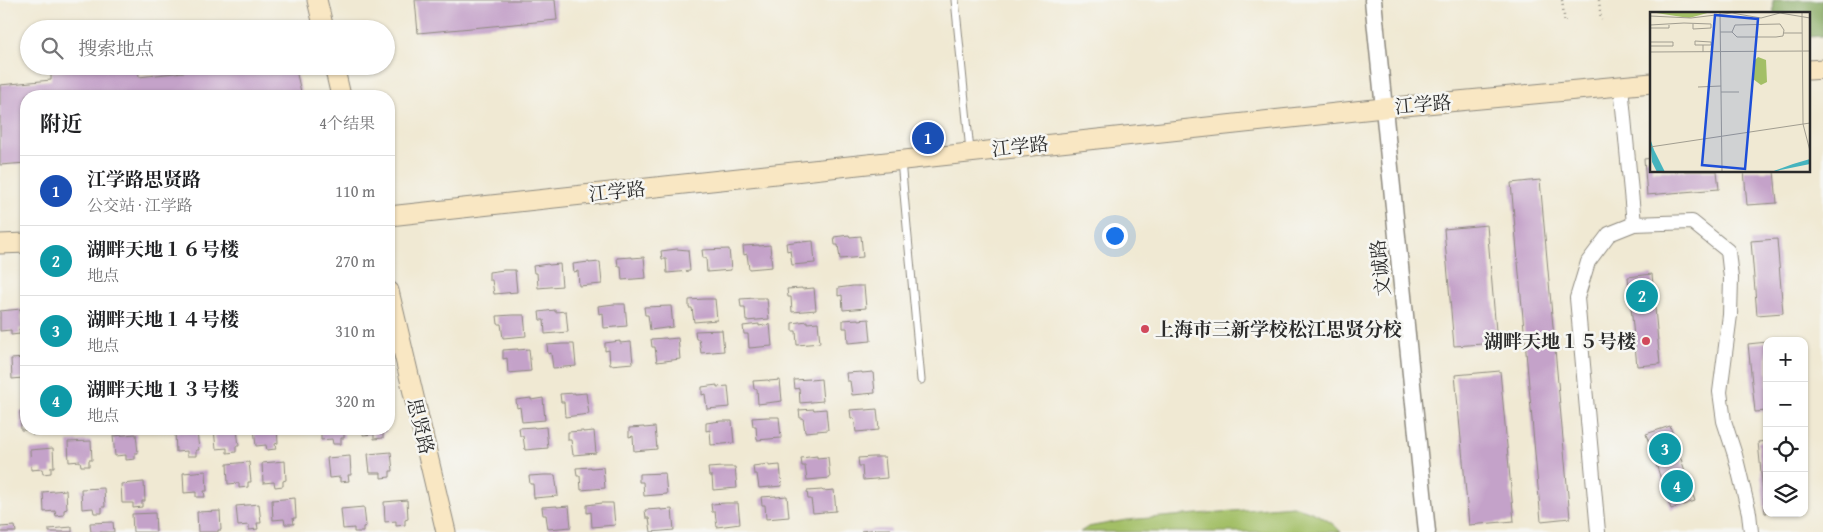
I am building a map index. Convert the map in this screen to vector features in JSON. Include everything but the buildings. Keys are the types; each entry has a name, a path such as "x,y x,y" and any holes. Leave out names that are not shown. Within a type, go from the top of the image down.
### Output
{"main road":[{"path":"317,0 322,20"},
{"path":"1810,70 1823,69"},
{"path":"336,75 340,90"},
{"name":"江学路","path":"395,215 1383,108 1650,83"},
{"path":"0,244 20,243"},
{"name":"思贤路","path":"395,316 446,532"}],"street":[{"name":"文诚路","path":"1373,0 1427,532"},
{"path":"1621,86 1634,224"},
{"path":"1598,532 1577,298 1588,262 1610,234 1634,224 1692,222 1728,252 1731,278 1730,315 1720,392 1724,421 1735,455 1749,513 1750,532"}],"lane":[{"path":"955,0 970,152"},
{"path":"900,159 921,380"}],"path":[{"path":"1562,0 1565,24"},
{"path":"1599,0 1601,20"}],"green space":[{"path":"1773,0 1823,0 1823,36 1810,37 1810,12 1774,12"},
{"path":"1292,506 1319,515 1341,532 1080,532 1088,527 1126,520"}],"place":[{"name":"江学路思贤路","path":"928,138"},
{"name":"湖畔天地１６号楼","path":"1642,296"},
{"name":"上海市三新学校松江思贤分校","path":"1145,329"},
{"name":"湖畔天地１５号楼","path":"1646,341"},
{"name":"湖畔天地１４号楼","path":"1665,449"},
{"name":"湖畔天地１３号楼","path":"1677,486"}]}
